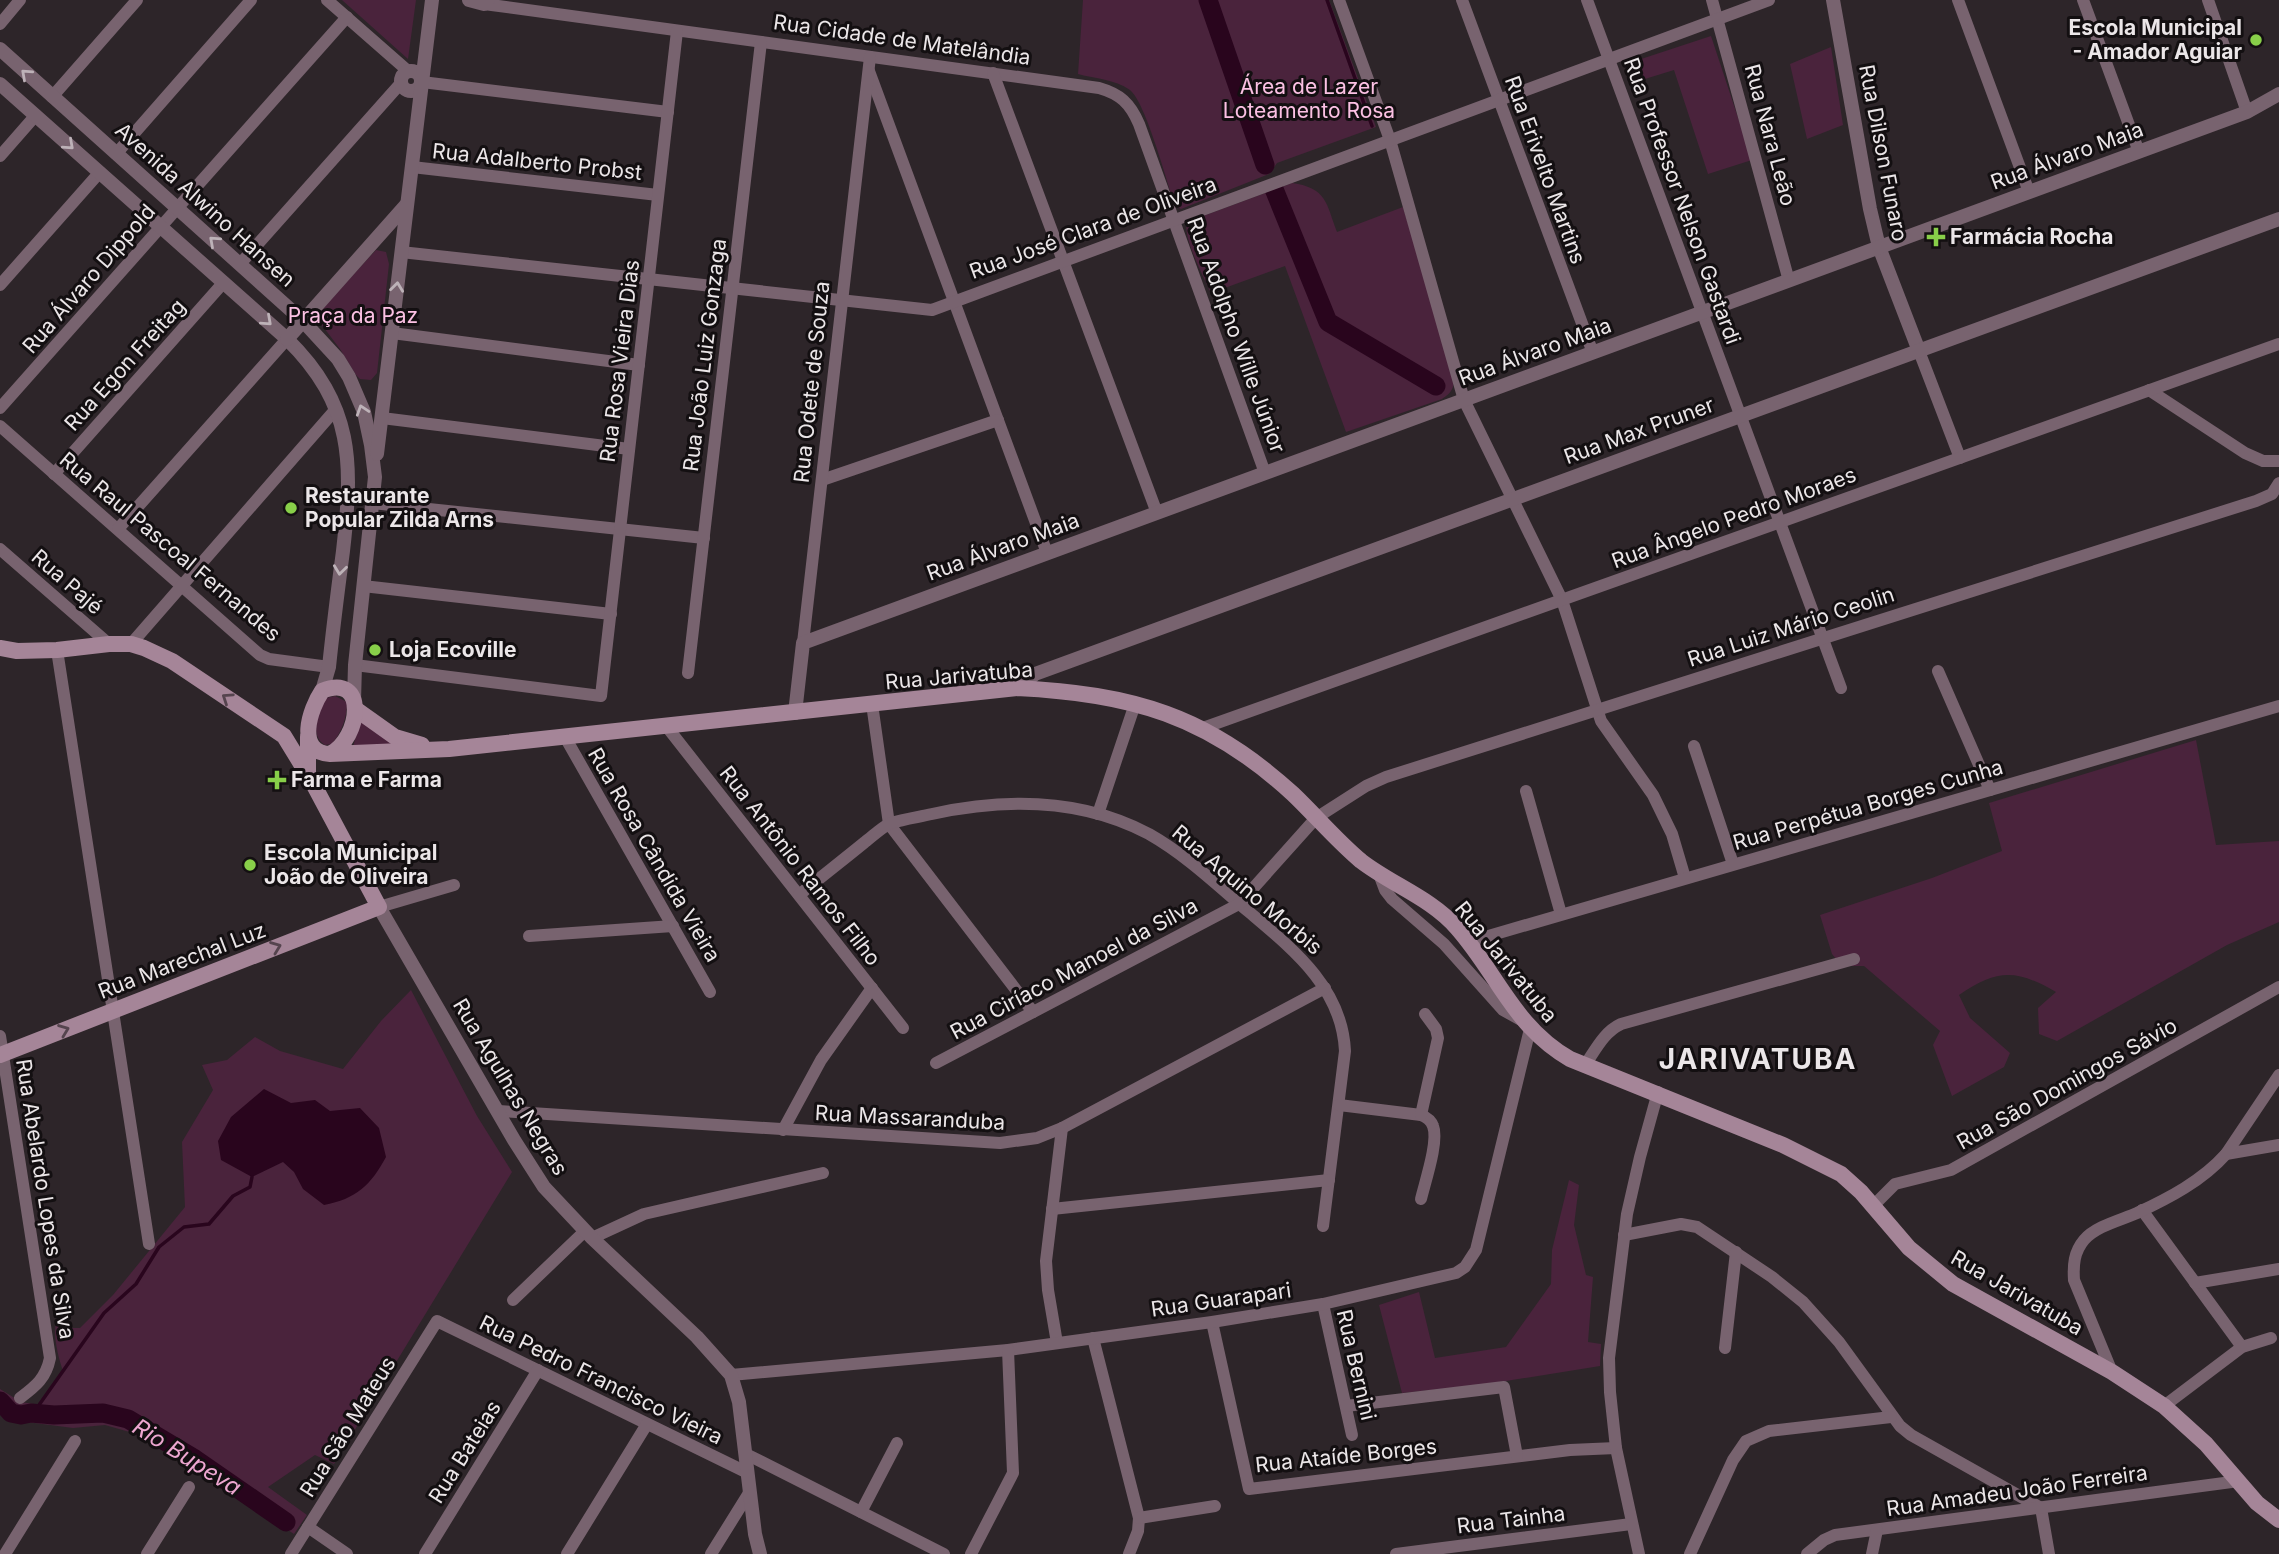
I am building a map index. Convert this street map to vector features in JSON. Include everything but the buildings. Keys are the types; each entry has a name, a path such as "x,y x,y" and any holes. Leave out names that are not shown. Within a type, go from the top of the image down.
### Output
{"main road":[{"name":"Rua Jarivatuba","path":"0,648 17,651 57,650 131,644 172,661 287,742 316,745 449,748 1017,688 1077,692 1135,704 1203,728 1262,769 1358,858 1448,919 1468,942 1527,1026 1560,1053 1812,1158 1851,1182 1903,1243 1952,1284 2112,1372 2164,1406 2199,1437 2257,1503 2279,1520"},
{"path":"337,687 347,691 356,705 352,727 343,745 316,745 315,702 322,691 337,687"},
{"name":"Rua Jarivatuba","path":"356,705 395,737 412,743 449,748"},
{"name":"Rua Jarivatuba","path":"287,742 294,729 316,745"},
{"name":"Rua Agulhas Negras","path":"287,742 323,802 379,907"},
{"name":"Rua Agulhas Negras","path":"307,774 316,745"},
{"name":"Rua Agulhas Negras","path":"316,745 323,802"},
{"name":"Rua Marechal Luz","path":"1,1054 379,907"}],"street":[{"path":"0,24 20,0"},
{"path":"52,97 137,0"},
{"path":"116,153 251,0"},
{"path":"327,0 405,81 410,91 416,90 422,82"},
{"path":"375,477 432,0"},
{"name":"Rua Cidade de Matelândia","path":"469,0 761,42 869,63 993,73 1099,88 1119,95"},
{"path":"1339,0 1390,139 1464,400 1562,600 1596,709 1608,734 1658,804 1676,845 1685,878"},
{"name":"Rua Erivelto Martins","path":"1462,0 1592,353"},
{"name":"Rua Professor Nelson Gastardi","path":"1587,0 1841,688"},
{"name":"Rua Nara Leão","path":"1712,0 1789,281"},
{"name":"Rua José Clara de Oliveira","path":"401,252 932,310 1769,0"},
{"name":"Rua Dilson Funaro","path":"1833,0 1864,179 1880,247 1919,351"},
{"path":"1958,0 2029,192"},
{"path":"2083,0 2139,152"},
{"path":"2208,0 2247,112"},
{"name":"Rua Álvaro Dippold","path":"0,408 346,17"},
{"name":"Rua Rosa Vieira Dias","path":"355,665 601,696 677,31"},
{"name":"Rua João Luiz Gonzaga","path":"688,673 761,42"},
{"name":"Avenida Alwino Hansen","path":"0,49 303,321 338,359 353,385 368,429 375,477 355,665 356,705"},
{"path":"240,264 405,81 425,51"},
{"path":"869,63 1047,553"},
{"name":"Rua Odete de Souza","path":"795,713 869,63"},
{"path":"993,73 1157,513"},
{"path":"405,81 417,121"},
{"path":"422,82 668,112"},
{"path":"0,83 287,339 308,360 321,379 336,410 347,449 350,485 329,667 322,691"},
{"name":"Rua Álvaro Maia","path":"803,643 2247,112 2279,94"},
{"name":"Rua Adolpho Wille Júnior","path":"1119,95 1135,114 1265,473"},
{"path":"0,156 36,115"},
{"name":"Rua Adalberto Probst","path":"412,167 658,195"},
{"path":"0,285 100,172"},
{"path":"118,529 407,204"},
{"name":"Rua Max Pruner","path":"1017,688 1035,674 2279,219"},
{"name":"Rua Egon Freitag","path":"54,474 224,282"},
{"path":"392,333 639,365"},
{"name":"Rua Ângelo Pedro Moraes","path":"1203,728 2279,344"},
{"path":"1919,351 1960,458"},
{"path":"2150,390 2255,458 2279,461"},
{"path":"131,644 336,410"},
{"path":"382,418 629,449"},
{"path":"822,480 998,420"},
{"name":"Rua Raul Pascoal Fernandes","path":"0,426 260,654 278,660 329,667"},
{"name":"Rua Luiz Mário Ceolin","path":"1316,818 1366,786 1386,777 2265,498 2278,488 2279,483"},
{"path":"372,503 704,538"},
{"name":"Rua Pajé","path":"0,549 109,644"},
{"path":"363,586 611,614"},
{"path":"57,650 149,1244"},
{"path":"1938,671 1990,790"},
{"path":"872,704 889,824 1033,1012"},
{"path":"1098,814 1135,704"},
{"name":"Rua Perpétua Borges Cunha","path":"1468,942 2279,706"},
{"name":"Rua Antônio Ramos Filho","path":"667,727 903,1028"},
{"name":"Rua Rosa Cândida Vieira","path":"565,737 710,992"},
{"path":"1694,746 1733,864"},
{"path":"1526,791 1561,914"},
{"name":"Rua Aquino Morbis","path":"799,895 889,824 948,810 1008,802 1043,804 1098,814 1132,826 1162,843 1187,860 1298,954 1325,988 1339,1017 1344,1040 1339,1104 1322,1226"},
{"name":"Rua Ciríaco Manoel da Silva","path":"936,1063 1239,904 1316,818"},
{"path":"1379,874 1392,899 1444,944 1503,1010 1527,1026"},
{"path":"379,907 454,885"},
{"name":"Rua Agulhas Negras","path":"379,907 544,1187 588,1235 696,1337 731,1375 739,1402 749,1493 760,1554"},
{"path":"529,936 673,926"},
{"path":"1585,1065 1605,1035 1621,1024 1854,959"},
{"name":"Rua São Domingos Sávio","path":"1873,1206 1895,1184 1951,1171 2279,987"},
{"path":"783,1130 821,1060 872,988"},
{"name":"Rua Massaranduba","path":"499,1111 1000,1143 1037,1139 1325,988"},
{"path":"1421,1115 1438,1038 1436,1029 1425,1014"},
{"name":"Rua Guarapari","path":"731,1375 1008,1350 1212,1322 1323,1304 1447,1276 1465,1267 1473,1258 1490,1199 1527,1026"},
{"name":"Rua Abelardo Lopes da Silva","path":"0,1036 50,1357 44,1377 20,1398"},
{"path":"2112,1372 2074,1280 2075,1255 2094,1231 2142,1210 2204,1175 2226,1154 2279,1075"},
{"path":"1639,1554 1616,1448 1609,1392 1609,1359 1624,1235 1635,1177 1658,1092"},
{"path":"1339,1104 1421,1115 1433,1124 1434,1133 1422,1199"},
{"path":"1057,1343 1046,1275 1062,1128"},
{"path":"2226,1154 2279,1145"},
{"path":"513,1300 588,1235 644,1214 823,1173"},
{"path":"1052,1209 1329,1180"},
{"path":"2142,1210 2242,1347"},
{"path":"1624,1235 1688,1225 1703,1230 1789,1290 1818,1317 1858,1368 1891,1417 1911,1435 2041,1508 2049,1554"},
{"path":"1725,1348 1736,1252"},
{"path":"2195,1283 2279,1269"},
{"name":"Rua Bernini","path":"1323,1304 1352,1435"},
{"name":"Rua Pedro Francisco Vieira","path":"437,1321 748,1473"},
{"name":"Rua São Mateus","path":"291,1554 437,1321"},
{"name":"Rua Ataíde Borges","path":"1212,1322 1249,1489 1570,1450 1616,1448"},
{"path":"1093,1338 1139,1518 1138,1531 1129,1554"},
{"path":"2164,1406 2242,1347 2271,1338"},
{"path":"971,1554 1013,1473 1008,1350"},
{"name":"Rua Bateias","path":"425,1554 538,1370"},
{"path":"1346,1406 1504,1387 1517,1456"},
{"path":"1690,1554 1732,1460 1746,1441 1769,1431 1891,1417"},
{"path":"567,1554 647,1424"},
{"path":"5,1554 75,1441"},
{"path":"861,1512 897,1443"},
{"path":"746,1454 944,1554"},
{"name":"Rua Amadeu João Ferreira","path":"1807,1554 1835,1535 2239,1481"},
{"path":"148,1554 189,1487"},
{"path":"711,1554 749,1493"},
{"path":"1139,1518 1215,1506"},
{"name":"Rua Tainha","path":"1396,1554 1631,1524"},
{"path":"308,1527 347,1554"},
{"path":"1872,1554 1877,1530"}],"green space":[{"path":"342,0 416,0 408,59"},
{"name":"Área de Lazer Loteamento Rosa","path":"1083,0 1329,0 1376,127 1277,163 1269,174 1181,209 1175,206 1143,110 1130,90 1105,80 1078,74"},
{"path":"1711,36 1752,160 1708,174 1674,70 1632,83 1626,64"},
{"path":"1831,47 1843,125 1807,139 1790,64"},
{"path":"1292,183 1304,185 1324,198 1337,232 1403,207 1448,355 1453,387 1442,399 1346,432 1285,266 1211,293 1191,247 1187,222"},
{"name":"Praça da Paz","path":"376,250 386,252 389,264 377,373 371,380 360,379 356,375 315,316"},
{"path":"335,696 347,702 346,713 336,739 332,744 325,745 317,735 316,723 326,698"},
{"path":"360,721 402,745 353,747"},
{"path":"2196,740 2216,845 2279,841 2279,922 2227,945 2057,1041 2039,1034 2038,1008 2056,992 2029,979 2007,975 1972,986 1959,995 1970,1018 2010,1053 2004,1067 1952,1096 1933,1045 1940,1031 1864,966 1842,966 1832,954 1820,915 1932,878 2002,851 1989,803"},
{"path":"411,990 477,1116 512,1172 334,1464 315,1455 268,1487 307,1515 294,1534 147,1437 105,1425 73,1428 4,1419 0,1414 0,1389 21,1402 40,1405 63,1371 55,1334 59,1313 72,1328 80,1328 113,1295 185,1207 182,1142 213,1090 202,1065 227,1060 255,1037 280,1051 343,1069 381,1021"},
{"path":"1569,1180 1579,1185 1574,1225 1586,1275 1593,1277 1588,1342 1601,1344 1600,1366 1481,1385 1402,1393 1379,1305 1419,1292 1435,1358 1506,1347 1551,1284 1552,1250"}],"shaded area":[{"path":"264,1089 291,1103 315,1100 330,1111 360,1108 379,1128 386,1157 368,1183 354,1195 324,1205 303,1189 294,1172 283,1162 252,1177 221,1160 218,1141 231,1117"}],"waterway":[{"path":"1208,0 1265,165"},
{"path":"1327,0 1372,126"},
{"path":"1274,189 1328,322 1436,386"},
{"path":"31,1413 104,1313 136,1284 159,1247 184,1227 209,1224 233,1196 250,1187 252,1177"},
{"name":"Rio Bupeva","path":"0,1401 11,1413 21,1415 103,1413 128,1419 195,1459 286,1522"}],"place":[{"name":"Escola Municipal - Amador Aguiar","path":"2256,40"},
{"name":"Farmácia Rocha","path":"1936,237"},
{"name":"Restaurante Popular Zilda Arns","path":"291,508"},
{"name":"Loja Ecoville","path":"375,650"},
{"name":"Farma e Farma","path":"277,780"},
{"name":"Escola Municipal João de Oliveira","path":"250,865"}],"district":[{"name":"JARIVATUBA","path":"1758,1059"}]}
